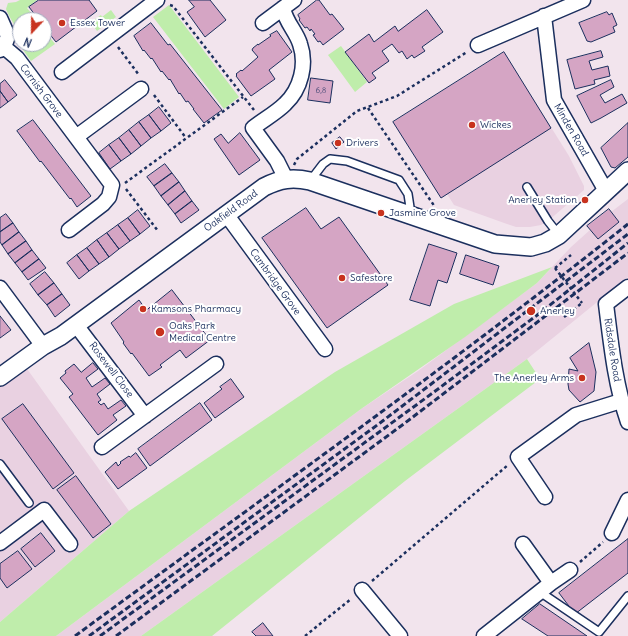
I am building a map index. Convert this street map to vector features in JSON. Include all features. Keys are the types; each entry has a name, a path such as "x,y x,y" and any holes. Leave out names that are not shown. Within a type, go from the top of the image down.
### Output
{"street":[{"path":"478,45 583,0"},
{"path":"62,72 161,1"},
{"path":"263,24 288,4"},
{"path":"286,179 277,162 253,128 285,104 294,93 301,78 304,60 300,43 285,16 288,4"},
{"name":"Minden Road","path":"544,16 554,100 606,191"},
{"path":"0,18 4,44"},
{"name":"Cornish Grove","path":"4,44 17,58 112,185 109,197 103,204 69,230"},
{"path":"76,137 141,89"},
{"name":"Oakfield Road","path":"0,377 61,336 226,214 264,187 277,180 286,179 310,182 496,244 531,246 545,244 559,236 628,171"},
{"name":"Cambridge Grove","path":"226,214 325,349"},
{"name":"Ridsdale Road","path":"628,287 606,304 611,348 621,401 628,422"},
{"path":"0,288 44,346"},
{"name":"Rosewell Close","path":"76,325 145,416"},
{"path":"102,447 216,364"},
{"path":"545,497 518,457 576,415 621,401"},
{"path":"612,533 628,500"},
{"path":"0,543 44,510 70,544"},
{"path":"523,544 551,583"},
{"path":"484,636 551,583 570,570"},
{"path":"362,590 400,636"}],"lane":[{"path":"310,182 323,164 330,159 347,161 399,180 408,194 411,215"},
{"path":"527,187 559,236"},
{"path":"0,464 29,503"},
{"path":"540,592 599,632 628,596"}],"path":[{"path":"161,1 173,6 262,121"},
{"path":"286,179 297,159 357,111 397,96 478,45"},
{"path":"158,231 123,185 243,97"},
{"path":"368,108 449,228"},
{"path":"564,317 582,302 555,268 571,256"},
{"path":"304,636 362,590 518,457"},
{"path":"570,570 612,533"}],"shaded area":[{"name":"Wickes","path":"504,52 569,156 584,186 584,190 548,221 541,225 530,227 516,227 454,205 447,194 441,198 393,122"},
{"path":"628,199 628,277 527,359 141,636 56,636 361,409 418,371 537,283 571,247 590,230 598,239 619,222 611,212"},
{"path":"25,366 129,511 0,622 0,384"}],"green space":[{"path":"20,0 37,0 27,8 30,12 12,12 12,20 6,9 8,3"},
{"path":"169,5 239,97 224,109 153,17"},
{"path":"111,10 116,17 97,31 91,22 101,15 102,17"},
{"path":"341,46 367,82 355,92 328,55"},
{"path":"25,52 44,52 31,61"},
{"path":"552,267 537,283 465,337 361,409 56,636 0,636 0,622 129,511 335,372 454,304"},
{"path":"527,359 540,379 405,481 212,636 141,636"}],"building":[{"name":"Essex Tower","path":"39,0 89,0 97,11 56,42 52,37 52,12 33,12 29,7"},
{"path":"189,0 210,0 226,20 205,37 187,12 194,7"},
{"path":"319,0 330,15 332,14 344,29 323,45 320,41 318,42 311,29 310,31 307,27 305,28 299,20 298,15"},
{"path":"427,10 443,32 422,47 425,51 414,58 412,55 407,59 402,51 399,53 392,44 382,51 389,61 372,73 376,78 369,83 345,52 369,34 374,42 395,26 398,31"},
{"path":"607,12 609,15 612,13 617,25 613,27 615,32 591,42 587,41 579,23"},
{"path":"151,23 168,45 170,44 222,110 204,123 188,101 186,102 180,93 179,94 170,79 169,80 162,71 161,72 152,58 151,59 144,50 143,51 134,36"},
{"path":"277,31 292,52 269,70 275,79 251,96 236,74 241,70 242,71 258,57 252,50 253,48"},
{"path":"601,51 603,57 589,61 592,70 608,66 610,76 594,80 595,84 575,89 567,60"},
{"name":"Wickes","path":"504,52 551,128 441,198 393,122"},
{"path":"311,78 333,81 330,103 308,100"},
{"path":"5,80 17,95 8,102 0,91 0,84"},
{"path":"611,80 614,87 600,95 605,103 622,94 627,103 591,123 577,96"},
{"path":"0,91 8,102 0,108"},
{"path":"159,107 171,123 161,131 149,115"},
{"path":"149,115 161,131 151,138 139,122"},
{"path":"33,120 91,196 77,207 17,131"},
{"path":"139,122 151,138 141,146 129,130"},
{"path":"628,123 628,157 615,168 611,167 601,148"},
{"path":"129,130 141,146 131,154 119,138"},
{"path":"240,133 260,160 239,175 214,139 221,134 228,143"},
{"name":"Drivers","path":"340,137 344,142 336,149 332,143"},
{"path":"119,138 131,154 121,161 109,145"},
{"path":"109,145 121,161 110,169 99,153"},
{"path":"165,164 172,173 154,186 147,177"},
{"path":"172,173 179,182 161,196 154,186"},
{"path":"179,182 185,191 168,205 161,196"},
{"path":"185,191 192,201 175,214 168,205"},
{"path":"192,201 199,210 181,223 175,214"},
{"path":"306,208 321,229 339,217 388,285 327,328 262,238"},
{"path":"609,209 619,222 598,239 587,226"},
{"path":"138,210 150,226 140,234 128,218"},
{"path":"6,214 13,223 0,232 0,218"},
{"path":"128,218 140,234 130,241 118,225"},
{"path":"13,223 19,232 2,245 0,242 0,232"},
{"path":"118,225 130,241 119,249 107,233"},
{"path":"19,232 26,241 8,254 2,245"},
{"path":"107,233 119,249 109,257 97,240"},
{"path":"97,240 109,257 99,264 87,248"},
{"path":"26,241 32,250 15,263 8,254"},
{"path":"429,244 457,253 447,283 438,280 430,306 410,300"},
{"path":"87,248 99,264 89,271 77,255"},
{"path":"32,250 39,259 22,272 15,263"},
{"path":"77,255 89,271 79,279 67,263"},
{"path":"466,255 499,266 493,285 460,274"},
{"path":"39,259 46,268 28,280 22,272"},
{"path":"45,272 54,283 38,295 30,284"},
{"path":"54,283 62,294 47,305 38,295"},
{"name":"Oaks Park Medical Centre","path":"172,290 210,340 186,358 180,350 160,365 162,367 149,376 123,343 124,342 111,323 139,300 146,310"},
{"path":"62,294 70,305 55,317 47,305"},
{"path":"0,316 11,330 0,338"},
{"name":"The Anerley Arms","path":"589,343 596,372 594,391 580,402 569,390 569,369 578,371 570,358"},
{"path":"93,363 98,369 86,378 92,387 105,378 110,384 97,394 101,400 98,402 101,405 104,403 108,409 121,400 126,406 113,415 117,420 98,435 69,397 73,394 60,378 66,373 65,371 74,364 81,372"},
{"path":"231,379 244,397 215,418 204,403 222,389 220,387"},
{"path":"200,403 212,420 150,466 138,449"},
{"path":"23,404 74,473 53,489 2,419"},
{"path":"136,453 147,468 118,489 105,472 116,462 118,466 121,463 120,462"},
{"path":"76,476 111,524 93,538 57,490"},
{"path":"41,533 55,551 35,567 21,549"},
{"path":"628,539 628,573 575,614 559,593"},
{"path":"18,551 32,569 7,588 0,578 0,564"},
{"path":"540,604 587,636 548,636 522,619"},
{"path":"263,623 273,636 256,636 252,632"}],"railway":[{"path":"75,636 492,330 628,224"},
{"path":"89,636 380,423 628,234"},
{"path":"100,636 434,392 540,313 628,243"},
{"path":"116,636 405,423 628,253"}],"place":[{"name":"Essex Tower","path":"62,23"},
{"name":"Wickes","path":"472,125"},
{"name":"Drivers","path":"338,143"},
{"name":"Anerley Station","path":"585,200"},
{"name":"Jasmine Grove","path":"381,213"},
{"name":"Safestore","path":"342,278"},
{"name":"Kamsons Pharmacy","path":"143,309"},
{"name":"Anerley","path":"531,311"},
{"name":"Oaks Park Medical Centre","path":"160,332"},
{"name":"The Anerley Arms","path":"582,378"}]}
